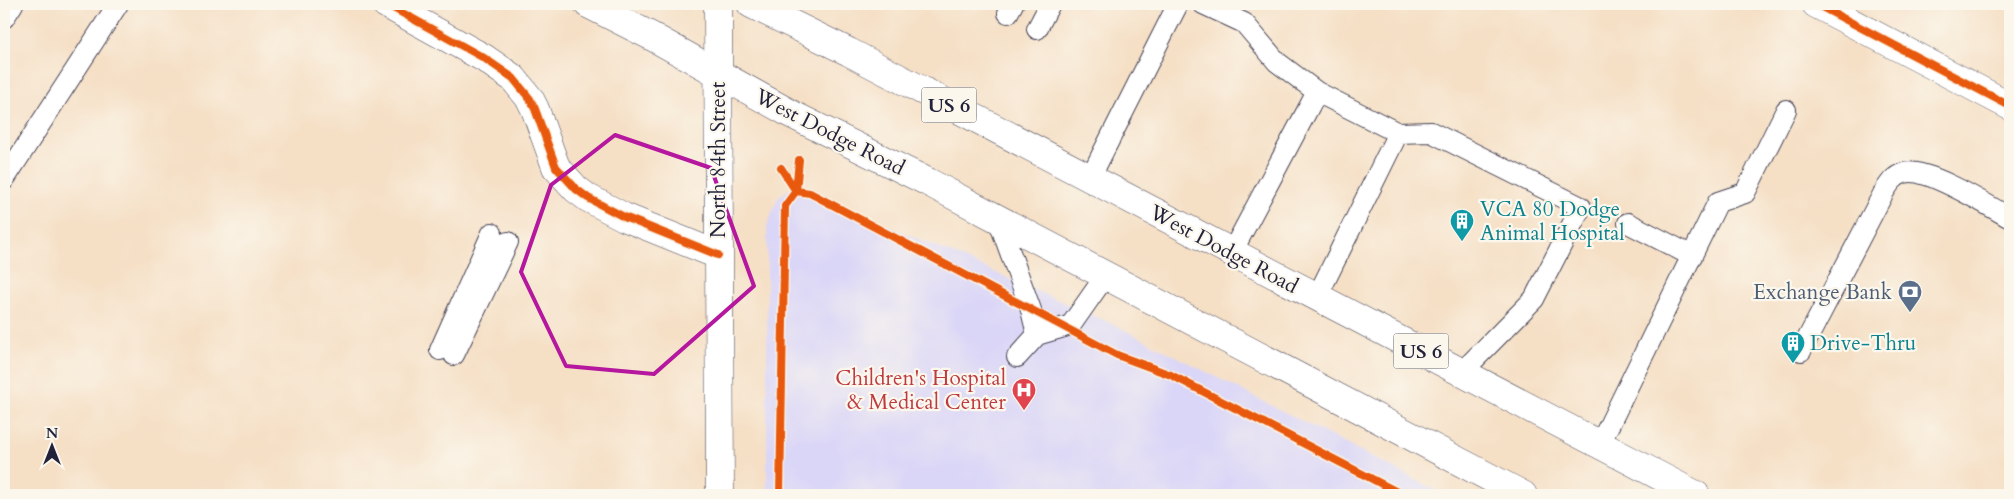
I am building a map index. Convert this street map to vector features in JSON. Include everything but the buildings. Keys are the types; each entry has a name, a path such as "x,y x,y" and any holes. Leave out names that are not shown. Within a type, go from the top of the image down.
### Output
{"main road":[{"path":"386,4 484,58 513,78 530,98 556,167 576,189 588,198 624,217 718,255"},
{"name":"West Dodge Road","path":"588,4 718,72 793,115 1106,275 1523,495"},
{"name":"North 84th Street","path":"718,4 720,495"},
{"name":"West Dodge Road","path":"751,4 849,52 1696,495"},
{"path":"1816,4 2010,106"}],"lane":[{"path":"4,18 13,4"},
{"path":"4,180 118,4"},
{"path":"1037,29 1050,4"},
{"path":"1090,178 1178,4"},
{"path":"1203,4 1244,23 1277,62 1317,92 1398,133 1432,132 1581,208 1534,298 1462,372"},
{"path":"1232,252 1317,92"},
{"path":"1600,444 1718,202 1745,193 1786,110"},
{"path":"1317,297 1398,133"},
{"path":"1801,351 1887,187 1896,177 1904,173 1923,173 2010,218"},
{"path":"998,219 1031,310 1037,335"},
{"path":"1628,223 1692,256"},
{"path":"447,353 500,238"},
{"path":"1017,357 1037,335 1071,325 1106,275"}],"highlighted area":[{"path":"615,135 711,168 754,286 654,374 566,366 521,272 551,185"}],"shaded area":[{"name":"Children's Hospital & Medical Center","path":"795,185 1117,326 1445,495 767,495 767,226 778,197"}],"cycle path":[{"path":"386,4 484,58 513,78 530,99 535,109 556,167 576,189 588,198 624,217 718,255"},
{"path":"1816,4 2010,106"},
{"path":"780,495 785,206 796,191 799,160"},
{"path":"781,168 796,191 810,193 1117,355 1171,375 1403,495"}],"place":[{"name":"VCA 80 Dodge Animal Hospital","path":"1462,242"},
{"name":"Exchange Bank","path":"1910,313"},
{"name":"Drive-Thru","path":"1793,364"},
{"name":"Children's Hospital & Medical Center","path":"1024,411"}]}
